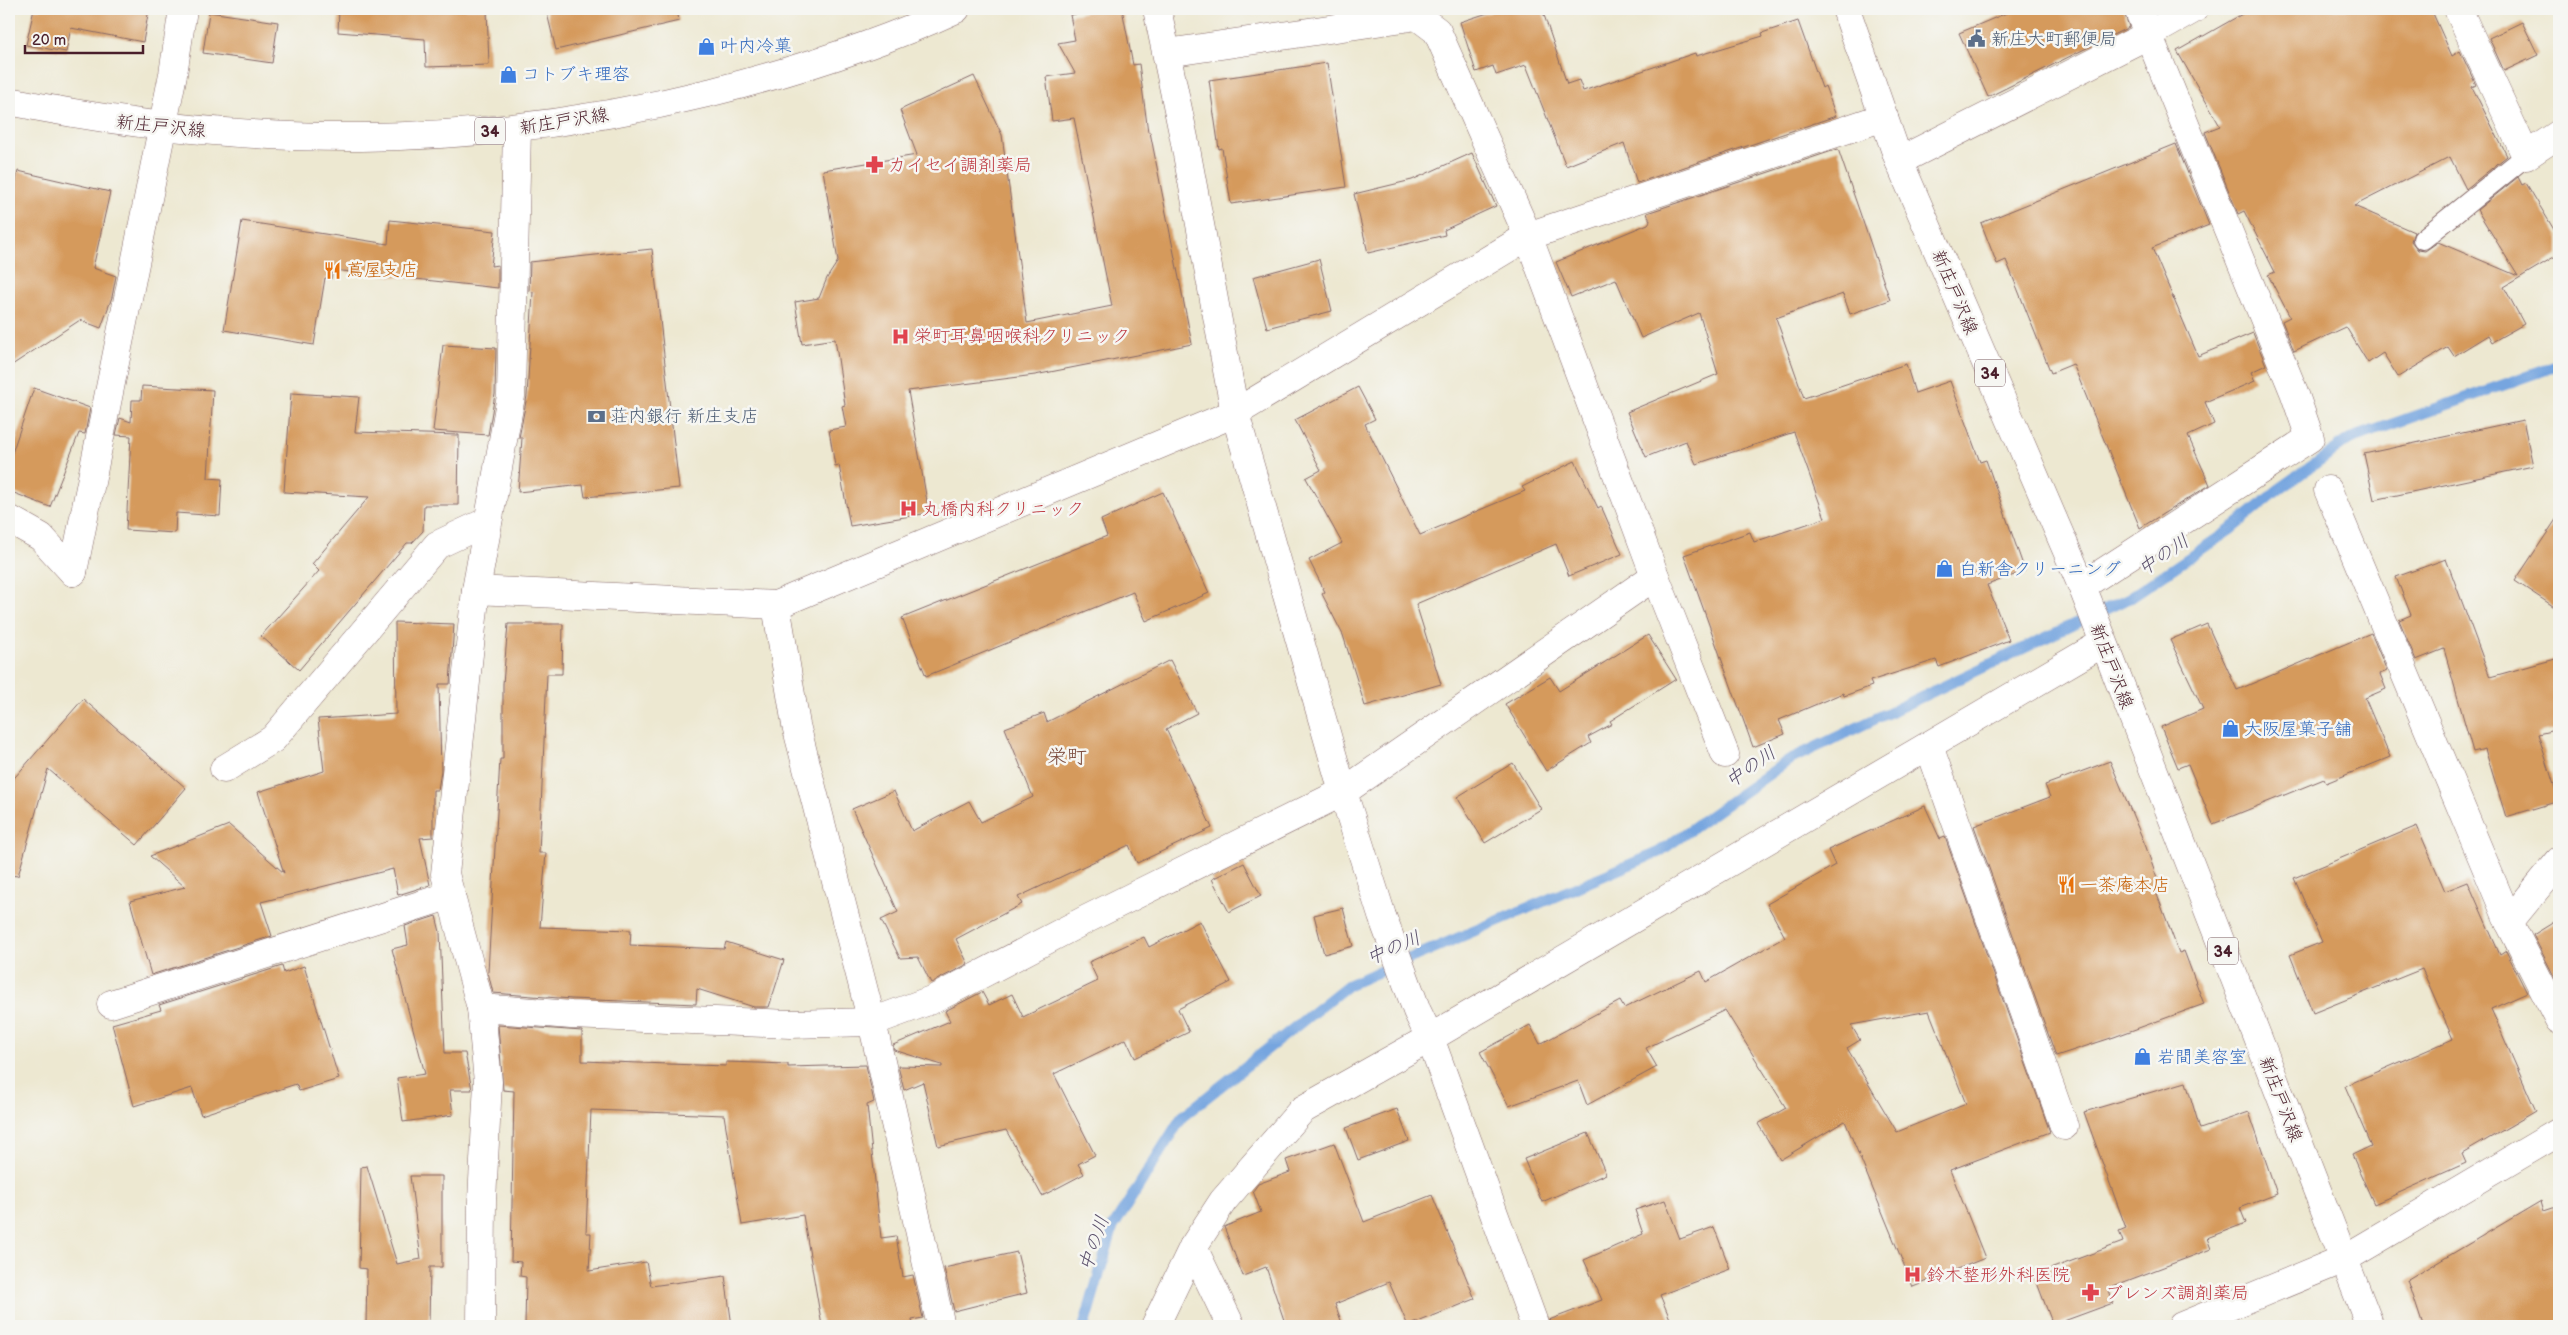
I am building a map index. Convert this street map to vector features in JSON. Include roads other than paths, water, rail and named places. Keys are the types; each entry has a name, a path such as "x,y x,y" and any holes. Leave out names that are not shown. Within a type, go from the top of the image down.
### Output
{"street":[{"path":"9,519 41,537 72,572 162,126 183,9"},
{"name":"新庄戸沢線","path":"9,101 88,117 239,134 321,138 416,137 517,128 598,117 760,80 838,56 956,9"},
{"path":"1157,9 1235,413 1343,792 1382,916 1417,1011 1430,1038 1535,1326"},
{"name":"新庄戸沢線","path":"1846,9 1898,161 2082,586 2370,1326"},
{"path":"2082,586 2310,438 2294,392 2138,9"},
{"path":"1898,161 2148,35 2194,9"},
{"path":"2458,9 2526,156 2559,134"},
{"path":"1167,53 1417,16 1437,31 1528,236 1655,576 1725,754"},
{"path":"476,590 776,605 1235,413 1528,236 1884,117"},
{"path":"481,1326 482,1201 488,1082 481,1008 445,874 476,590 511,396 517,128"},
{"path":"2328,490 2509,922 2559,1020"},
{"path":"224,769 273,739 437,545 488,520"},
{"path":"481,1008 571,1016 790,1024 872,1022 934,999 1087,919 1343,792 1655,576"},
{"path":"776,605 796,725 872,1022 940,1326"},
{"path":"1155,1326 1193,1247 1223,1201 1302,1110 1430,1038 2103,643"},
{"path":"1929,746 2064,1126"},
{"path":"2509,922 2559,861"},
{"path":"111,1004 450,896"},
{"path":"2182,1326 2344,1260 2559,1132"},
{"path":"1193,1247 1231,1326"}],"lane":[{"path":"2423,239 2526,156"}],"waterway":[{"name":"中の川","path":"1084,1326 1113,1227 1182,1117 1348,985 1659,852 1789,760 2129,598 2230,530 2278,490 2350,439 2559,365"}],"place":[{"name":"新庄大町郵便局","path":"1977,39"},
{"name":"叶内冷菓","path":"706,46"},
{"name":"コトブキ理容","path":"508,74"},
{"name":"カイセイ調剤薬局","path":"874,165"},
{"name":"蔦屋支店","path":"332,270"},
{"name":"栄町耳鼻咽喉科クリニック","path":"900,336"},
{"name":"荘内銀行 新庄支店","path":"596,416"},
{"name":"丸橋内科クリニック","path":"908,509"},
{"name":"白新舎クリーニング","path":"1945,569"},
{"name":"大阪屋菓子舗","path":"2230,729"},
{"name":"一茶庵本店","path":"2066,885"},
{"name":"岩間美容室","path":"2143,1057"},
{"name":"鈴木整形外科医院","path":"1912,1275"},
{"name":"ブレンズ調剤薬局","path":"2091,1293"}],"district":[{"name":"栄町","path":"1067,756"}]}
